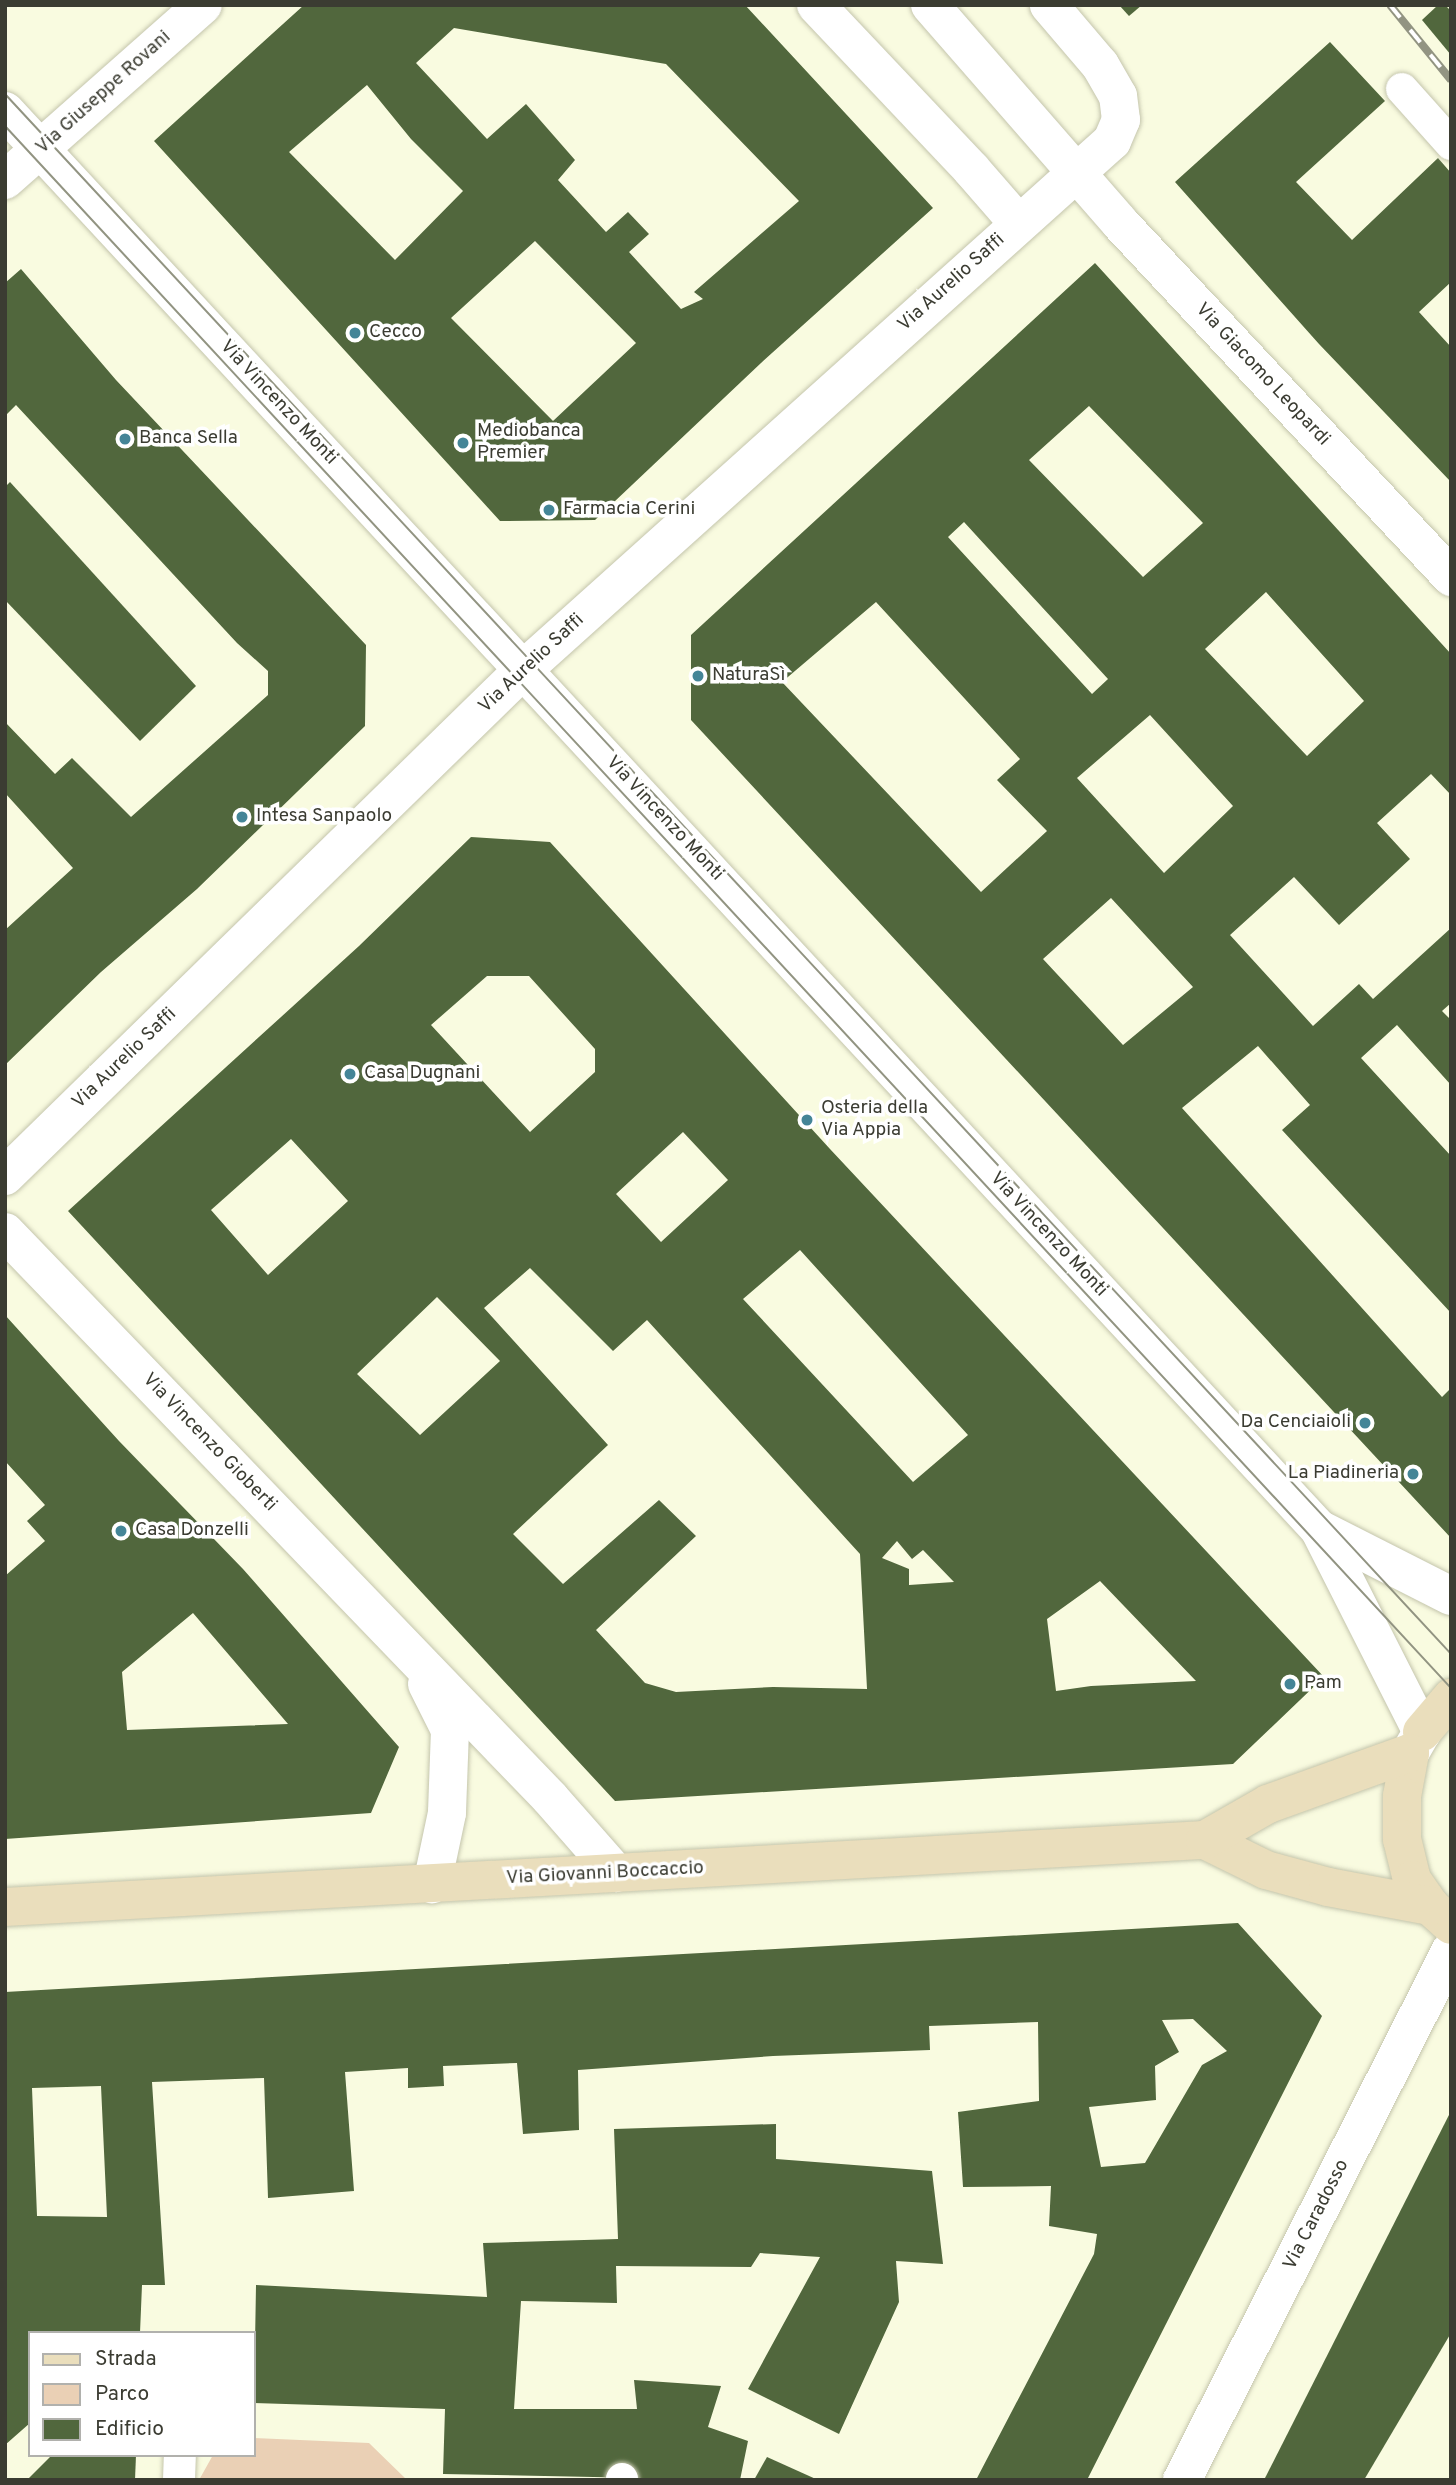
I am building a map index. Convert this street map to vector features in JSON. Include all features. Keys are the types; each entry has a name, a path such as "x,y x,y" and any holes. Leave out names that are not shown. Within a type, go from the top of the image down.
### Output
{"street":[{"name":"Via Giuseppe Rovani","path":"5,180 202,5"},
{"path":"816,5 971,169 1018,223"},
{"name":"Via Giacomo Leopardi","path":"930,5 1029,122 1076,170 1120,223 1451,577"},
{"path":"1049,5 1100,65 1118,96 1121,120 1112,141 1076,170"},
{"name":"Via Vincenzo Monti","path":"5,111 1319,1529 1416,1742"},
{"name":"Via Aurelio Saffi","path":"5,1176 524,669 1076,170"},
{"name":"Via Vincenzo Gioberti","path":"5,1232 550,1798 616,1873"},
{"name":"Via Vincenzo Monti","path":"1319,1529 1451,1596"},
{"name":"Via Vincenzo Gioberti","path":"412,1654 450,1731 447,1813 432,1884"},
{"path":"1440,1915 1412,1880 1402,1839 1402,1796 1416,1742 1451,1698"},
{"name":"Via Giovanni Boccaccio","path":"5,1907 1205,1840 1268,1804 1416,1742"},
{"name":"Via Giovanni Boccaccio","path":"1205,1840 1266,1870 1440,1915"},
{"name":"Via Caradosso","path":"1182,2480 1451,1950"}],"lane":[{"path":"1402,89 1451,144"},
{"path":"179,2480 180,2457"}],"green space":[{"path":"256,2438 369,2443 407,2480 199,2480 212,2457 256,2457"}],"building":[{"path":"304,5 745,5 933,208 761,363 595,520 500,521 154,141","holes":["454,28 666,64 799,201 694,292 703,299 681,309 629,252 649,234 628,212 606,232 558,180 575,160 526,104 487,139 416,63","367,85 411,139 463,191 395,260 289,152","535,241 636,343 553,421 451,318"]},
{"path":"1119,5 1142,5 1129,16"},
{"path":"1438,5 1445,5 1451,11 1451,55 1422,20"},
{"path":"1330,42 1385,101 1296,182 1352,240 1438,158 1451,173 1451,282 1419,312 1451,347 1451,482 1319,344 1175,182"},
{"path":"1095,263 1451,654 1451,795 1431,774 1377,823 1410,859 1339,925 1294,877 1230,935 1313,1026 1359,984 1373,999 1451,928 1451,1003 1442,1011 1451,1020 1451,1085 1397,1025 1361,1058 1451,1156 1451,1313 1282,1130 1310,1105 1258,1046 1182,1108 1442,1397 1451,1388 1451,1538 691,720 691,635","holes":["1089,406 1203,523 1143,577 1029,460","964,522 1108,679 1092,694 948,537","1266,592 1364,701 1307,756 1205,649","876,602 1020,759 997,780 1047,831 981,892 782,682","1150,715 1233,806 1164,873 1077,778","1111,898 1193,987 1123,1045 1043,959"]},
{"path":"21,269 116,380 366,645 365,726 197,889 101,972 5,1065 5,930 73,868 5,793 5,722 55,774 72,758 131,817 268,695 268,671 237,643 16,405 5,416 5,283"},
{"path":"10,482 196,686 140,741 5,600 5,487"},
{"path":"471,837 550,842 830,1149 1324,1677 1233,1764 615,1801 68,1211 359,946","holes":["487,976 529,976 595,1049 595,1072 530,1132 431,1025","683,1132 728,1180 661,1242 616,1194","291,1139 348,1201 268,1275 211,1210","800,1250 968,1435 913,1482 743,1299","530,1268 613,1351 647,1320 860,1554 867,1689 773,1687 676,1692 645,1683 596,1630 696,1536 659,1500 563,1584 513,1534 608,1445 484,1308","437,1297 500,1361 420,1435 357,1374","897,1541 912,1559 923,1550 954,1582 909,1585 909,1569 882,1558","1100,1581 1196,1681 1091,1686 1056,1691 1047,1619"]},
{"path":"5,1315 119,1441 243,1569 399,1747 371,1813 5,1839 5,1576 45,1541 27,1521 45,1505 5,1461","holes":["193,1613 288,1724 127,1730 122,1672"]},
{"path":"1238,1923 1322,2016 1087,2480 976,2480 1094,2254 1097,2234 1049,2226 1051,2186 963,2187 958,2112 1039,2101 1038,2022 929,2026 930,2050 773,2056 578,2070 579,2130 523,2134 517,2063 443,2066 444,2086 408,2088 408,2068 345,2072 354,2191 268,2198 264,2078 152,2082 165,2285 142,2285 140,2331 28,2331 28,2425 5,2445 5,1992","holes":["1193,2019 1227,2051 1202,2065 1145,2163 1101,2167 1089,2107 1156,2100 1155,2066 1179,2052 1162,2020","101,2086 107,2217 37,2216 32,2088"]},
{"path":"1451,2111 1451,2333 1364,2480 1264,2480"},
{"path":"776,2124 776,2159 932,2171 943,2264 896,2261 899,2302 839,2434 748,2389 820,2257 760,2253 751,2267 616,2266 617,2303 521,2301 514,2409 637,2409 634,2380 721,2386 708,2427 748,2441 740,2480 443,2474 445,2409 256,2403 256,2285 487,2297 483,2243 618,2239 614,2129"},
{"path":"50,2457 136,2457 135,2480 27,2480"},
{"path":"767,2457 818,2480 754,2480"}],"tram line":[{"path":"5,94 1451,1654"},
{"path":"5,126 1451,1688"}],"railway":[{"path":"1390,5 1451,80"}],"place":[{"name":"Cecco","path":"355,333"},
{"name":"Banca Sella","path":"125,439"},
{"name":"Mediobanca Premier","path":"463,443"},
{"name":"Farmacia Cerini","path":"549,510"},
{"name":"NaturaSì","path":"698,676"},
{"name":"Intesa Sanpaolo","path":"242,817"},
{"name":"Casa Dugnani","path":"350,1074"},
{"name":"Osteria della Via Appia","path":"807,1120"},
{"name":"Da Cenciaioli","path":"1365,1423"},
{"name":"La Piadineria","path":"1413,1474"},
{"name":"Casa Donzelli","path":"121,1531"},
{"name":"Pam","path":"1290,1684"}]}
